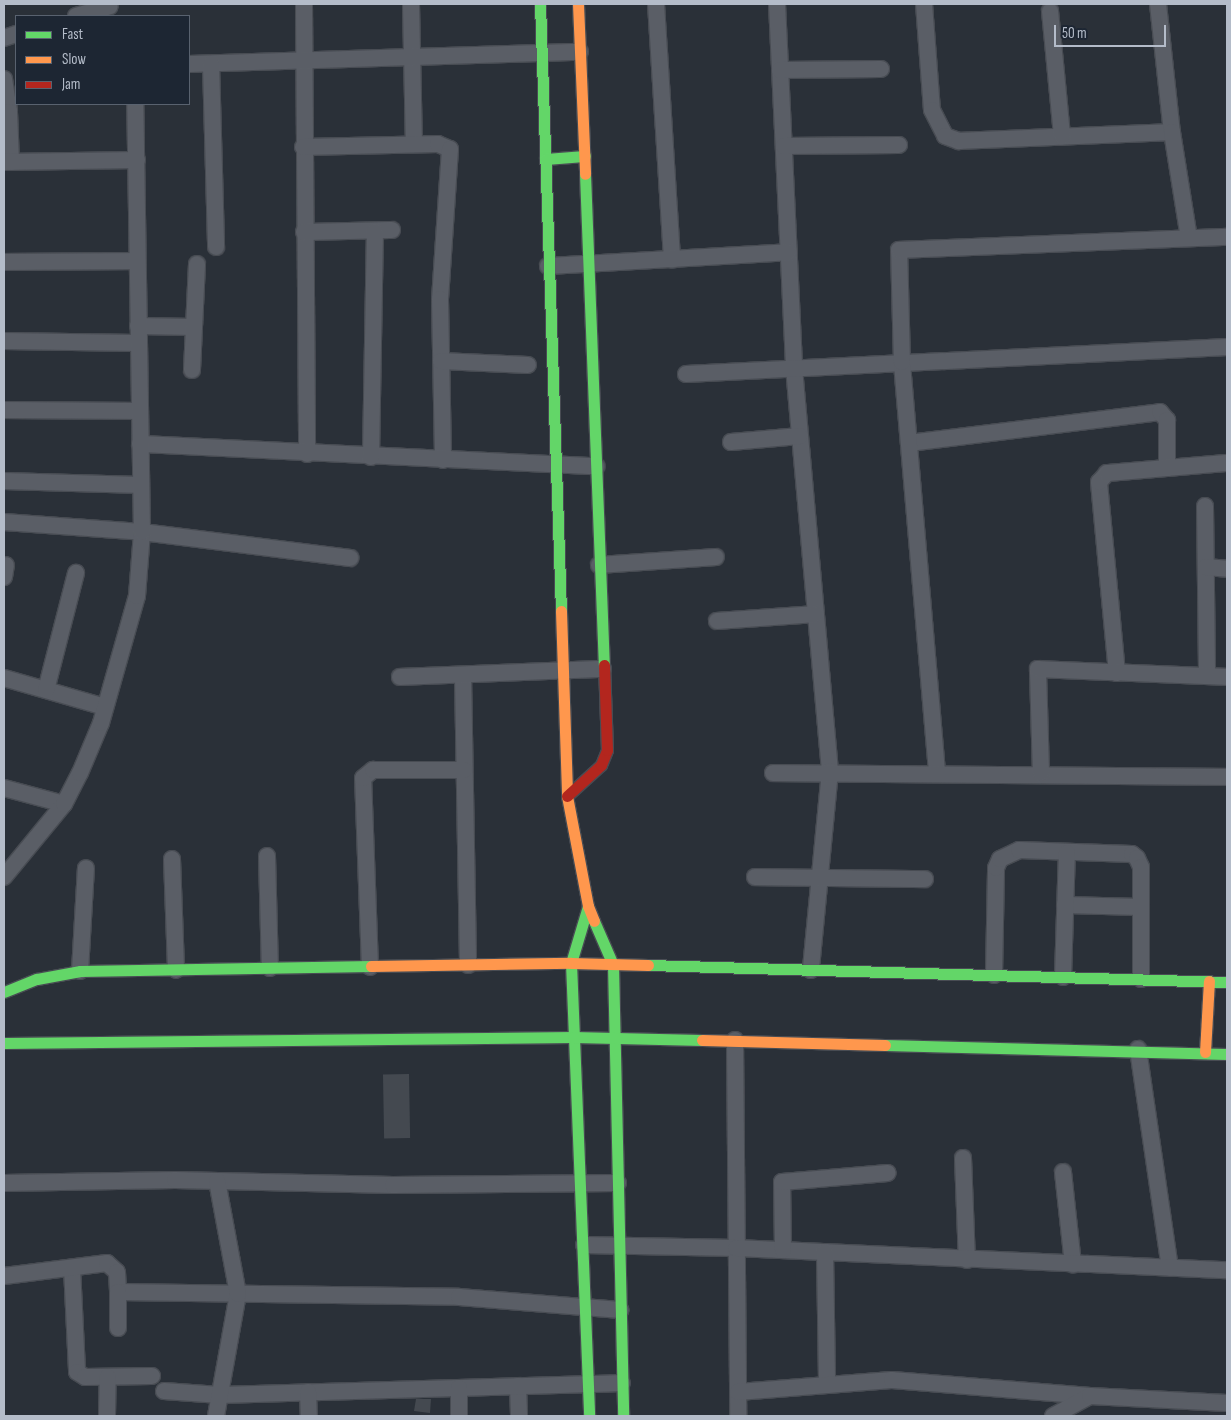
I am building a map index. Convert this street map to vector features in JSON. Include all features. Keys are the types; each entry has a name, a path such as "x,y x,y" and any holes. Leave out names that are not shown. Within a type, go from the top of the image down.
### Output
{"street":[{"path":"304,4 302,61 307,454"},
{"path":"411,4 414,144"},
{"path":"540,4 561,671 567,796 588,906 613,964 623,1416"},
{"path":"567,796 580,788 601,765 607,750 590,264 578,4"},
{"path":"656,4 672,259"},
{"path":"777,4 794,368 830,771 811,970"},
{"path":"924,4 932,110 945,136 959,141 1172,132"},
{"path":"1158,4 1172,132 1189,238"},
{"path":"81,15 110,9"},
{"path":"1050,11 1062,136"},
{"path":"190,64 580,52"},
{"path":"211,64 216,247"},
{"path":"780,70 881,70"},
{"path":"4,79 9,112 7,162 136,160"},
{"path":"4,877 64,804 80,773 105,707 137,596 142,532 136,105"},
{"path":"303,147 446,145 452,155 440,298 443,460"},
{"path":"784,146 899,145"},
{"path":"545,159 585,156"},
{"path":"304,232 392,230"},
{"path":"371,457 375,231"},
{"path":"937,772 902,362 899,250 1227,237"},
{"path":"548,266 789,252"},
{"path":"4,262 137,262"},
{"path":"192,370 197,264"},
{"path":"138,326 194,327"},
{"path":"4,342 138,344"},
{"path":"686,374 1227,347"},
{"path":"441,361 528,365"},
{"path":"4,410 139,411"},
{"path":"909,443 1160,412 1167,420 1167,468"},
{"path":"731,442 800,436"},
{"path":"140,444 307,454 596,466"},
{"path":"1117,672 1099,482 1107,473 1227,463"},
{"path":"4,481 140,485"},
{"path":"1205,506 1207,676"},
{"path":"4,522 142,532 350,558"},
{"path":"600,565 716,557"},
{"path":"1206,568 1227,569"},
{"path":"46,690 76,573"},
{"path":"717,621 816,614"},
{"path":"400,677 603,668"},
{"path":"1041,773 1038,669 1227,677"},
{"path":"462,675 468,965"},
{"path":"4,678 105,707"},
{"path":"370,967 363,778 373,770 464,770"},
{"path":"774,773 830,771 1227,777"},
{"path":"4,788 64,804"},
{"path":"994,975 996,868 1000,859 1020,850 1132,854 1137,858 1141,867 1141,979"},
{"path":"1063,977 1067,853"},
{"path":"266,856 270,968"},
{"path":"172,859 176,970"},
{"path":"80,971 86,868"},
{"path":"755,877 925,879"},
{"path":"1065,905 1141,907"},
{"path":"588,906 571,963 573,1037 582,1183 589,1416"},
{"path":"4,992 36,979 80,971 571,963 1227,982"},
{"path":"1206,1052 1209,981"},
{"path":"4,1043 573,1037 1138,1049 1227,1054"},
{"path":"735,1040 738,1416"},
{"path":"1138,1049 1170,1268"},
{"path":"963,1158 966,1260"},
{"path":"1063,1172 1073,1264"},
{"path":"783,1250 782,1182 888,1173"},
{"path":"4,1184 217,1181 394,1185 618,1182"},
{"path":"216,1416 238,1294 217,1181"},
{"path":"584,1246 736,1248 966,1260 1227,1270"},
{"path":"824,1252 827,1385"},
{"path":"4,1276 107,1263 113,1266 118,1277 118,1328"},
{"path":"72,1268 77,1372 85,1377 152,1376"},
{"path":"118,1292 459,1297 620,1310"},
{"path":"107,1416 108,1377"},
{"path":"738,1392 892,1380 1090,1396 1227,1403"},
{"path":"164,1391 220,1395 622,1384"},
{"path":"518,1386 519,1416"},
{"path":"459,1388 459,1416"},
{"path":"308,1392 309,1416"},
{"path":"1053,1416 1090,1396"}],"building":[{"path":"383,1074 409,1074 410,1138 384,1138"},
{"path":"416,1399 431,1399 430,1413 414,1411"}],"traffic: fast":[{"path":"540,4 561,611"},
{"path":"545,159 585,156"},
{"path":"585,174 604,665"},
{"path":"588,906 571,963 589,1416"},
{"path":"594,921 613,965 623,1416"},
{"path":"648,965 1227,982"},
{"path":"4,992 37,979 80,971 371,966"},
{"path":"4,1043 573,1037 702,1040"},
{"path":"885,1045 1227,1054"}],"traffic: slow":[{"path":"578,4 585,174"},
{"path":"561,611 567,796 588,906 594,921"},
{"path":"371,966 571,963 648,965"},
{"path":"1205,1052 1209,981"},
{"path":"702,1040 885,1045"}],"traffic: jam":[{"path":"567,796 601,765 607,750 604,665"}]}
